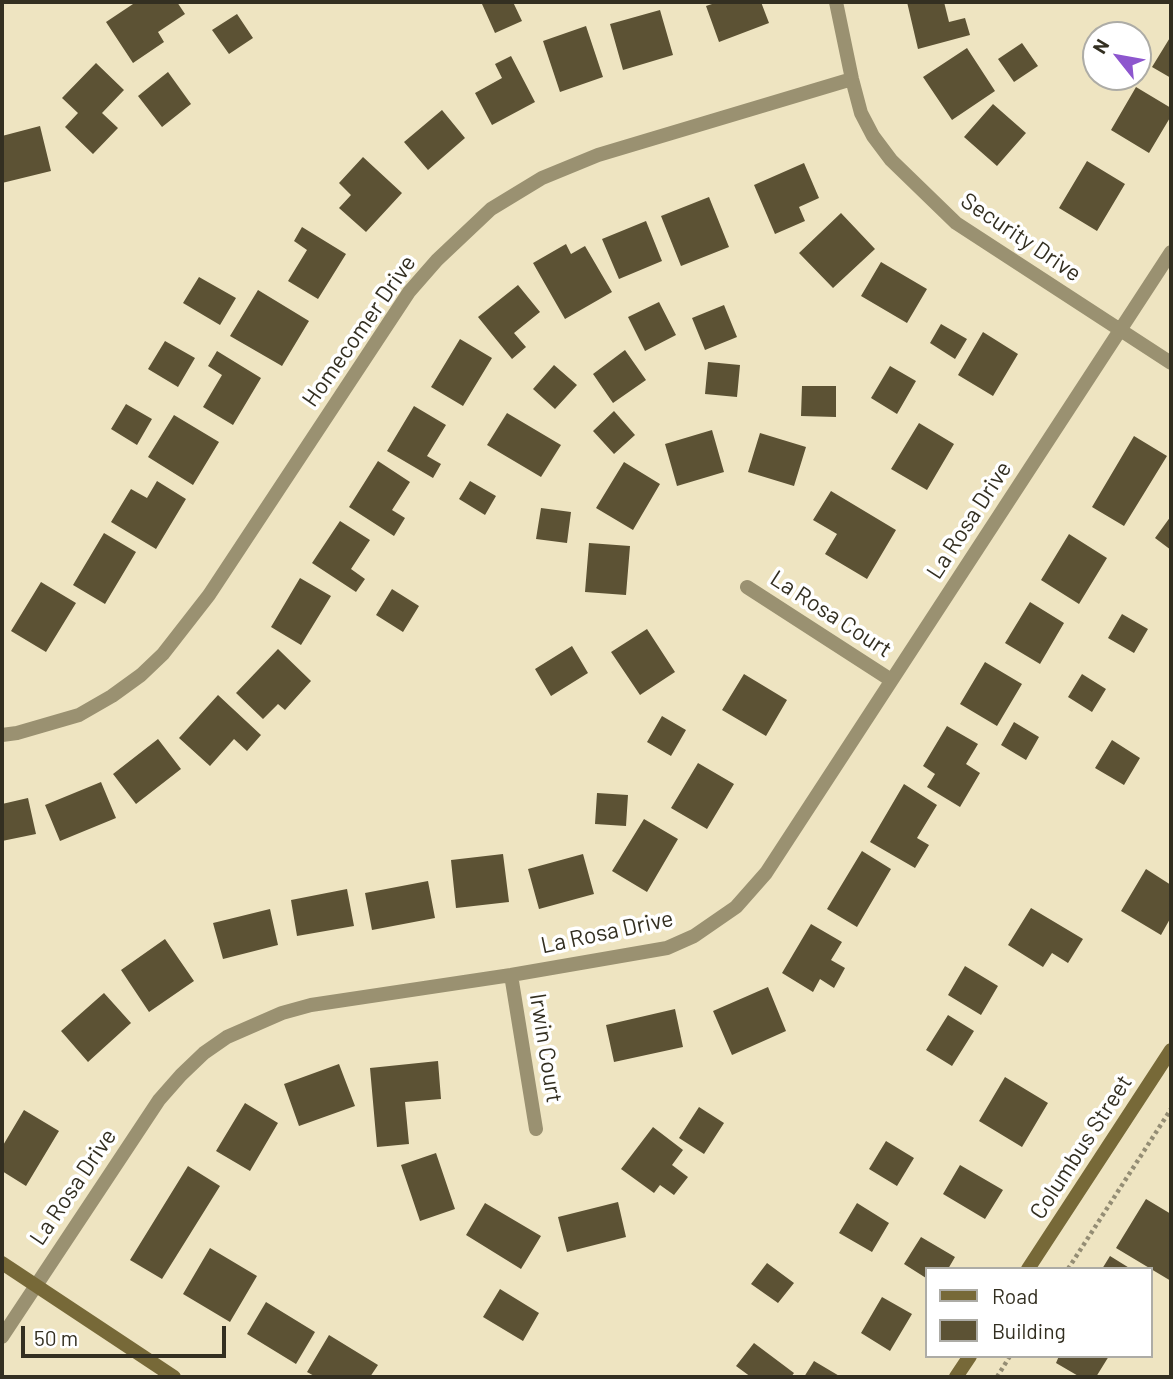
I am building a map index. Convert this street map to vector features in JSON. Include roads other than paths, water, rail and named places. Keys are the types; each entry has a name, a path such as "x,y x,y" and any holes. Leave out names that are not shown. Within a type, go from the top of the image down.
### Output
{"main road":[{"name":"Columbus Street","path":"1029,1267 1171,1049"},
{"path":"2,1263 174,1377"},
{"path":"963,1375 969,1358"}],"street":[{"name":"Security Drive","path":"836,2 861,113 873,136 891,160 956,223 1171,363"},
{"name":"Homecomer Drive","path":"2,735 79,715 122,689 163,654 209,595 409,292 437,260 491,209 542,178 598,155 852,79"},
{"name":"La Rosa Drive","path":"2,1338 159,1100 181,1074 227,1037 282,1013 311,1005 667,948 694,936 726,915 766,873 1171,252"},
{"name":"La Rosa Court","path":"747,587 891,680"},
{"name":"Irwin Court","path":"511,975 536,1129"}]}
